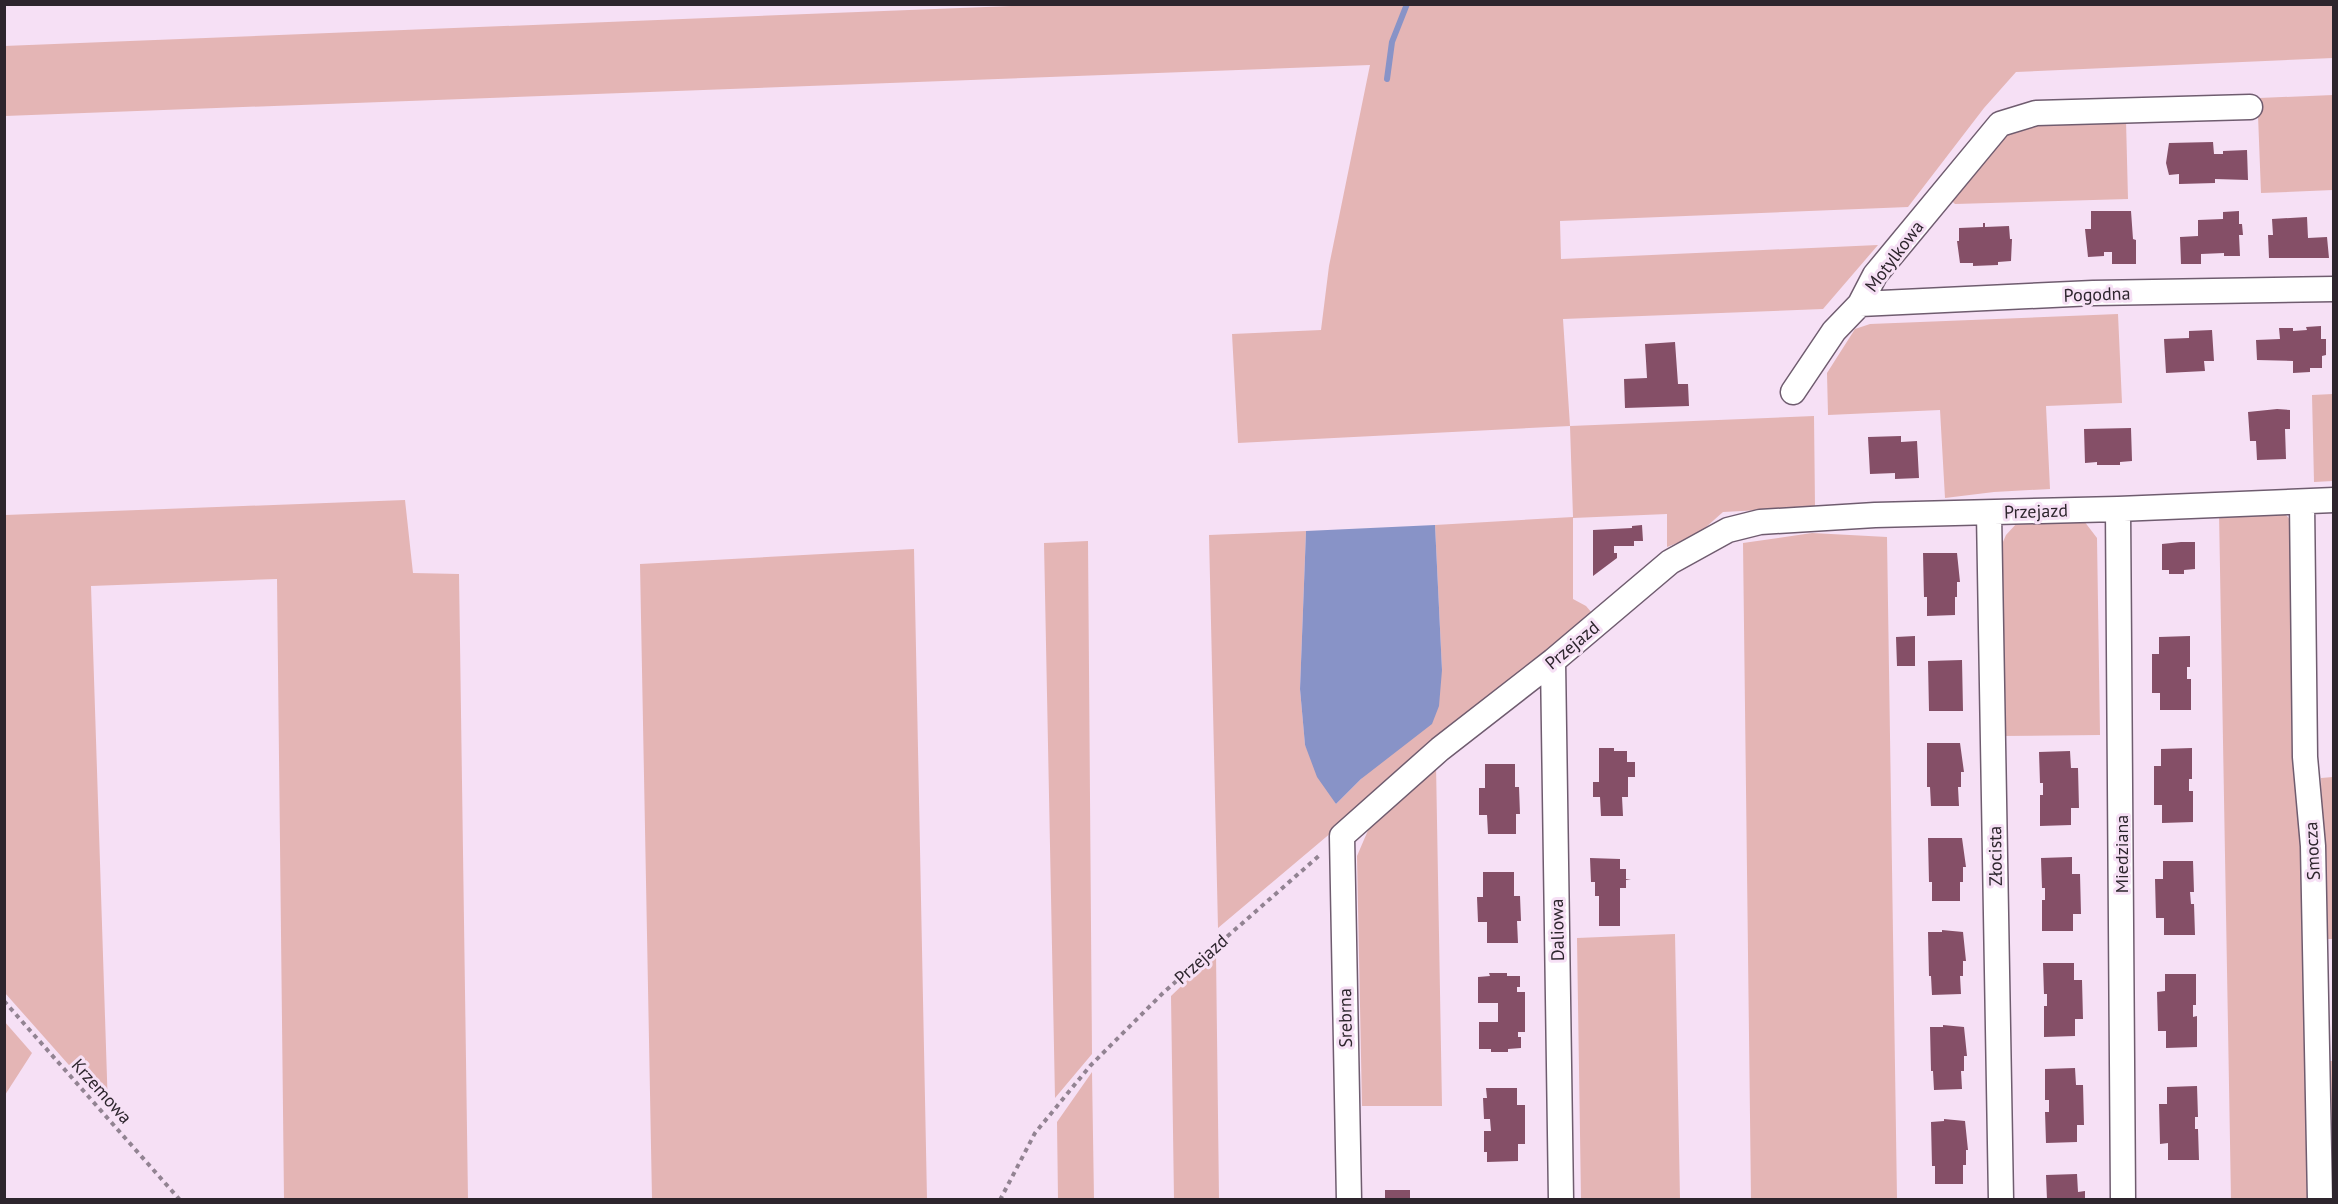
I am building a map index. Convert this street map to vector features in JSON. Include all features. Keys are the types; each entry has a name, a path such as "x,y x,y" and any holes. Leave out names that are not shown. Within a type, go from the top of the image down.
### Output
{"street":[{"name":"Motylkowa","path":"1793,392 1834,331 1860,304 1875,275 2000,124 2036,113 2250,107"},
{"name":"Pogodna","path":"1860,304 2093,293 2334,289"},
{"name":"Przejazd","path":"1342,836 1440,749 1553,661 1670,562 1728,530 1760,522 1875,515 2118,509 2334,500"},
{"name":"Smocza","path":"2302,502 2305,757 2313,846 2320,1200"},
{"name":"Miedziana","path":"2118,509 2124,1200"},
{"name":"Złocista","path":"1989,513 2001,1200"},
{"name":"Daliowa","path":"1553,661 1561,1200"},
{"name":"Srebrna","path":"1342,836 1349,1200"}],"path":[{"name":"Przejazd","path":"1000,1200 1035,1133 1090,1066 1163,993 1342,836"},
{"name":"Krzemowa","path":"4,1001 180,1200"}],"shaded area":[{"path":"1059,4 2334,5 2333,58 2016,72 1984,108 1908,207 1560,221 1561,259 1878,245 1823,309 1563,319 1570,426 1238,443 1232,334 1321,330 1329,266 1370,65 5,116 4,46"},
{"path":"2333,95 2333,190 2261,193 2259,98"},
{"path":"2041,119 2126,120 2128,199 1955,204 1948,197 1996,142 2018,127"},
{"path":"2118,314 2122,403 2046,406 2050,489 1945,498 1940,410 1828,415 1827,373 1855,329 1870,324"},
{"path":"2333,394 2333,481 2314,482 2312,395"},
{"path":"1814,416 1815,507 1723,512 1696,536 1667,547 1667,514 1573,518 1573,599 1586,606 1592,613 1218,928 1209,535 1306,531 1300,689 1305,745 1336,804 1361,779 1442,670 1435,525 1573,517 1570,426"},
{"path":"405,500 413,573 459,574 468,1199 284,1199 277,579 91,586 108,1109 5,993 5,515"},
{"path":"2279,511 2293,524 2305,823 2312,1199 2231,1199 2219,512"},
{"path":"2084,521 2097,538 2100,735 1999,736 1999,551 2006,535 2017,523"},
{"path":"1812,533 1887,537 1897,1199 1751,1199 1743,543"},
{"path":"1088,541 1092,1054 1055,1098 1044,543"},
{"path":"914,549 927,1199 652,1199 640,564"},
{"path":"1436,764 1442,1106 1362,1106 1357,856 1372,821"},
{"path":"2333,777 2333,939 2324,939 2321,778"},
{"path":"1675,934 1680,1199 1581,1199 1577,938"},
{"path":"1216,953 1219,1199 1174,1199 1171,996"},
{"path":"4,1021 32,1053 5,1095 4,1095"},
{"path":"2326,1061 2333,1061 2333,1199 2331,1199"},
{"path":"1092,1072 1094,1199 1058,1199 1057,1122"}],"water":[{"path":"1435,525 1442,670 1439,706 1432,724 1361,779 1336,804 1317,777 1305,745 1300,689 1306,531"}],"building":[{"path":"2213,142 2214,154 2223,154 2223,151 2247,150 2248,180 2215,179 2215,183 2179,184 2179,174 2169,175 2166,163 2169,143"},
{"path":"2091,211 2131,211 2133,239 2136,240 2136,264 2112,264 2112,252 2104,252 2104,256 2088,257 2085,229 2091,229"},
{"path":"2239,211 2239,224 2242,224 2243,235 2239,235 2240,256 2224,256 2224,253 2201,254 2201,264 2181,264 2180,237 2198,236 2198,220 2223,219 2223,212"},
{"path":"2307,217 2308,238 2327,237 2329,258 2269,258 2268,235 2273,235 2272,219"},
{"path":"1983,223 1985,227 2009,226 2010,239 2012,239 2011,261 1998,262 1998,265 1973,266 1973,263 1960,263 1957,241 1959,241 1959,228 1983,227"},
{"path":"2321,326 2321,339 2326,339 2326,355 2322,356 2322,368 2310,368 2310,372 2293,373 2293,361 2257,360 2256,340 2280,339 2279,328 2293,328 2293,331"},
{"path":"2212,330 2214,361 2204,361 2205,371 2166,373 2164,339 2189,338 2189,331"},
{"path":"1675,342 1678,384 1688,384 1689,406 1625,408 1624,379 1647,378 1645,344"},
{"path":"2290,410 2290,429 2285,429 2286,459 2257,460 2256,441 2250,441 2248,412"},
{"path":"2131,428 2132,461 2120,462 2120,465 2085,463 2084,429"},
{"path":"1901,436 1901,442 1917,441 1919,478 1895,479 1895,473 1870,474 1868,437"},
{"path":"1642,525 1643,541 1634,541 1634,546 1614,546 1617,558 1593,576 1593,530 1632,528 1632,526"},
{"path":"2195,542 2195,569 2184,570 2184,574 2169,574 2169,570 2162,570 2162,544"},
{"path":"1923,553 1957,553 1960,582 1957,582 1955,615 1927,616"},
{"path":"1915,636 1915,666 1897,666 1896,637"},
{"path":"2190,636 2190,667 2187,667 2187,679 2191,679 2191,710 2160,710 2160,693 2152,693 2152,654 2159,654 2159,637"},
{"path":"1962,660 1963,711 1929,711 1928,661"},
{"path":"1927,743 1960,743 1964,772 1961,772 1961,787 1958,787 1959,806 1931,806 1930,787 1927,787"},
{"path":"1599,748 1627,751 1627,762 1635,762 1635,777 1628,777 1628,797 1622,797 1623,816 1601,816 1600,797 1593,797 1593,782 1599,782"},
{"path":"2192,748 2192,779 2189,779 2189,791 2193,791 2193,822 2162,823 2162,805 2154,805 2154,766 2161,766 2161,749"},
{"path":"2070,751 2071,768 2078,768 2079,808 2071,808 2071,825 2040,826 2040,795 2043,795 2043,783 2040,783 2039,752"},
{"path":"1485,764 1515,764 1515,787 1519,787 1520,814 1516,814 1516,834 1488,834 1487,815 1479,815 1479,788 1485,788"},
{"path":"1928,838 1962,838 1966,867 1963,867 1963,882 1960,882 1960,901 1932,901"},
{"path":"2072,857 2072,874 2080,874 2081,914 2073,914 2073,931 2042,931 2042,900 2045,900 2045,888 2042,888 2041,858"},
{"path":"1590,858 1620,859 1620,869 1626,869 1626,879 1631,879 1626,880 1626,888 1620,888 1620,926 1599,926 1599,896 1595,896 1595,882 1591,882"},
{"path":"2163,861 2193,861 2194,892 2190,892 2191,904 2194,904 2195,935 2164,935 2164,918 2156,918 2155,879 2163,879"},
{"path":"1483,872 1514,872 1514,896 1520,896 1521,921 1517,921 1518,943 1487,943 1487,922 1478,922 1477,897 1483,897"},
{"path":"1942,930 1963,932 1966,961 1963,961 1963,976 1960,976 1961,994 1932,995 1928,932 1942,932"},
{"path":"2043,963 2074,963 2074,980 2082,980 2083,1019 2075,1019 2075,1036 2044,1037 2044,1006 2047,1006 2047,994 2044,994"},
{"path":"1489,973 1520,976 1520,987 1517,987 1517,992 1525,992 1525,1032 1518,1032 1518,1037 1521,1037 1521,1048 1508,1049 1508,1052 1479,1049 1479,1022 1498,1022 1498,1003 1478,1003 1478,977 1490,976"},
{"path":"2165,974 2196,974 2196,1005 2193,1005 2193,1017 2197,1016 2197,1047 2166,1048 2166,1031 2158,1031 2157,992 2165,991"},
{"path":"1943,1025 1964,1027 1967,1056 1964,1056 1964,1071 1961,1071 1962,1089 1934,1090 1930,1027 1943,1027"},
{"path":"2075,1068 2076,1085 2083,1085 2084,1125 2077,1125 2077,1142 2046,1143 2045,1112 2049,1112 2049,1100 2045,1100 2045,1069"},
{"path":"2197,1086 2198,1117 2195,1117 2195,1129 2198,1129 2199,1160 2168,1160 2168,1143 2160,1144 2159,1104 2167,1104 2167,1087"},
{"path":"1486,1088 1517,1088 1517,1105 1525,1105 1525,1144 1518,1144 1518,1161 1487,1162 1487,1152 1484,1152 1484,1131 1491,1131 1490,1119 1484,1119 1483,1098 1487,1098"},
{"path":"1944,1119 1965,1121 1968,1150 1966,1150 1966,1165 1963,1165 1963,1184 1935,1184 1935,1166 1932,1166 1931,1122 1944,1121"},
{"path":"2077,1174 2078,1192 2085,1191 2085,1200 2047,1200 2046,1175"},
{"path":"1385,1190 1410,1190 1410,1200 1385,1200"}],"waterway":[{"path":"1387,79 1392,42 1407,4"}]}
